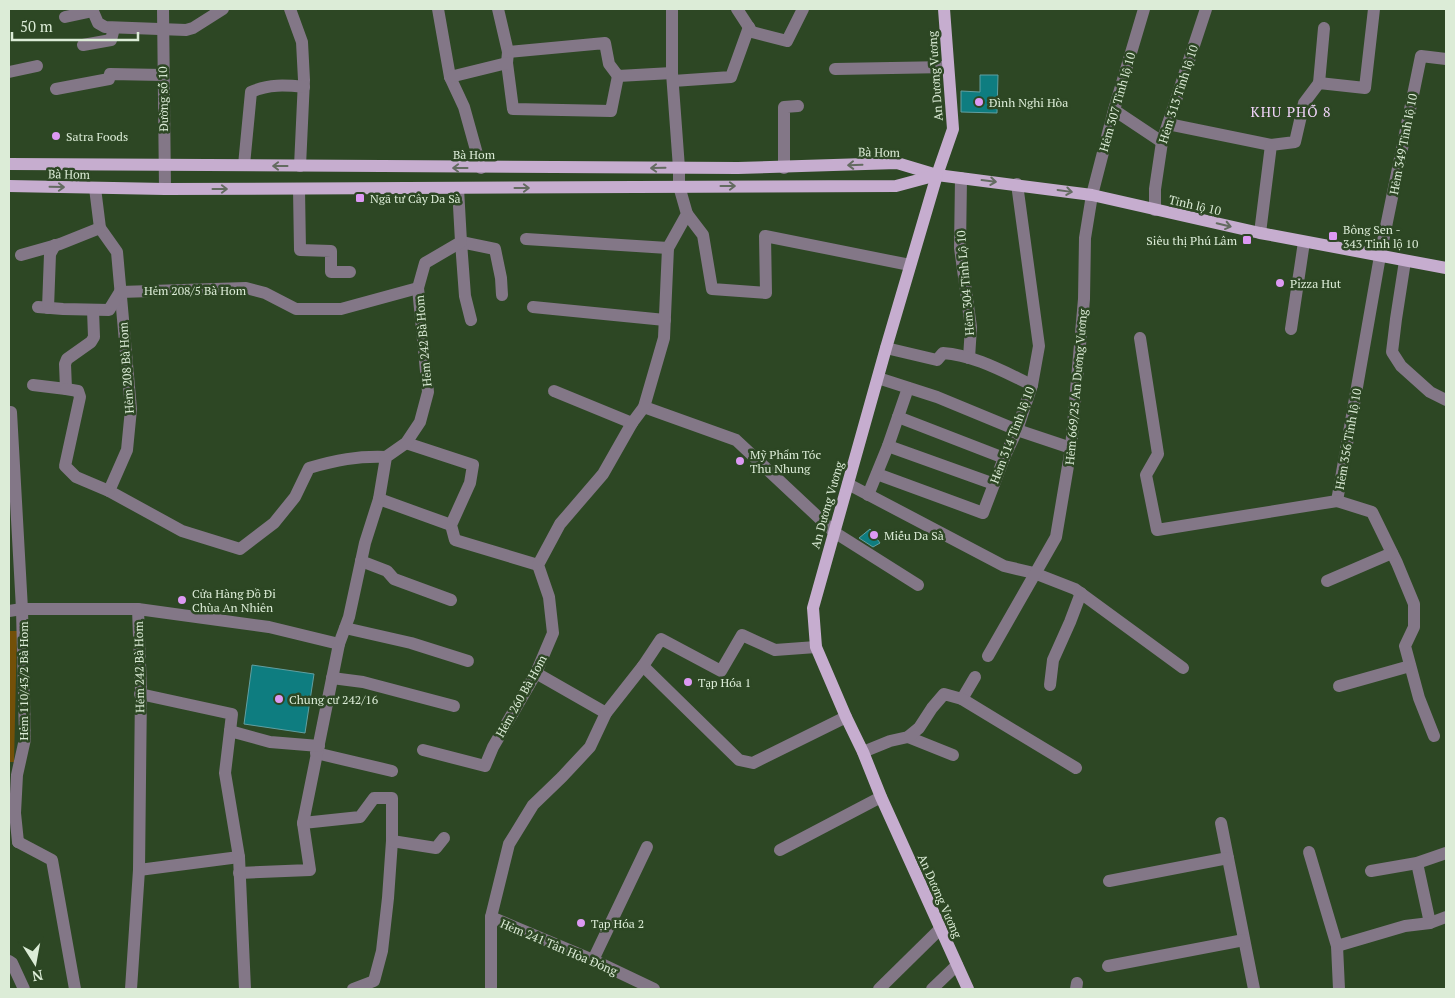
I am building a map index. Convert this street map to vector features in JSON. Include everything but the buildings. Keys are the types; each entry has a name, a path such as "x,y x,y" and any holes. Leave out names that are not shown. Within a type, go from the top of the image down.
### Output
{"main road":[{"name":"An Dương Vương","path":"944,9 953,129 910,265 813,608 816,647 846,717 864,752 880,797 968,989"},
{"name":"Bà Hom","path":"9,164 481,168 784,168 896,163 937,175"},
{"name":"Tỉnh lộ 10","path":"937,175 1092,195 1260,233 1446,268"},
{"name":"Bà Hom","path":"9,186 165,190 896,186 937,175"}],"street":[{"name":"Đường số 10","path":"163,9 165,190"},
{"path":"65,17 92,10 98,23 105,27 186,30 193,28 223,9"},
{"path":"290,9 302,42 304,87 300,166"},
{"path":"438,9 450,77 464,107 481,168"},
{"path":"450,77 508,58 605,43 609,64 618,76 611,111 513,109 508,58 498,9"},
{"path":"672,9 672,77 679,186 687,214 703,235 712,289 766,293 765,236 910,265"},
{"path":"737,9 752,32 787,41 803,9"},
{"name":"Hẻm 307 Tỉnh lộ 10","path":"1092,195 1114,110 1144,9"},
{"name":"Hẻm 313 Tỉnh lộ 10","path":"1155,210 1155,189 1162,142 1206,9"},
{"path":"1319,84 1366,88 1374,9"},
{"path":"618,76 731,77 749,27"},
{"path":"83,45 111,40 114,28"},
{"path":"1168,124 1271,145 1295,142 1304,103 1319,84 1324,28"},
{"name":"Hẻm 349 Tỉnh lộ 10","path":"1380,256 1421,56 1446,59"},
{"path":"9,72 37,66"},
{"path":"835,69 948,67"},
{"path":"56,89 108,79 110,74 163,75"},
{"path":"244,165 251,92 261,87 276,84 304,87"},
{"path":"784,168 784,106 798,106"},
{"path":"1114,110 1162,142"},
{"path":"1260,233 1271,145"},
{"name":"Hẻm 304 Tỉnh Lộ 10","path":"961,178 960,248 971,327 968,358"},
{"name":"Hẻm 314 Tỉnh lộ 10","path":"877,474 983,513 1017,430 1032,385 1039,346 1017,184"},
{"name":"Hẻm 208 Bà Hom","path":"95,188 100,228 117,252 131,409 127,450 110,491"},
{"path":"458,188 465,296 470,320"},
{"path":"299,189 300,250 331,251 331,272 350,272"},
{"name":"Hẻm 669/25 An Dương Vương","path":"988,656 1056,537 1071,448 1084,299 1085,238 1092,195"},
{"path":"406,443 473,464 470,482 451,525 456,540 538,565 560,524 603,474 632,423 644,407 664,338 668,248 687,214"},
{"path":"21,255 55,245 100,228"},
{"path":"526,240 668,248"},
{"path":"461,242 494,249 501,278 502,295"},
{"name":"Hẻm 242 Bà Hom","path":"386,457 406,443 420,422 428,392 418,288 425,263 461,242"},
{"path":"1291,329 1304,242"},
{"path":"55,245 50,254 43,307 109,310 120,292"},
{"name":"Hẻm 356 Tỉnh lộ 10","path":"1140,338 1158,454 1146,475 1157,530 1337,501 1380,256"},
{"path":"1405,261 1392,352 1401,366 1430,392 1446,400"},
{"name":"Hẻm 208/5 Bà Hom","path":"120,292 246,288 296,308 341,309 418,288"},
{"path":"533,307 665,320"},
{"path":"66,389 65,364 67,359 91,342 94,337 93,310"},
{"path":"886,348 937,360 942,353 954,354 1032,385"},
{"path":"878,378 937,397 1017,430 1071,448"},
{"path":"33,385 78,391 80,397 65,466 76,476 110,491 182,531 240,549 274,523 295,497 309,468 335,460 362,456 386,457 379,499 365,543 345,628 339,644 303,823 310,870 239,873"},
{"path":"868,495 888,446 908,388"},
{"path":"554,390 632,423"},
{"path":"644,407 736,440 834,532 918,585"},
{"name":"Hẻm 110/43/2 Bà Hom","path":"9,412 11,412 12,504 22,610 25,739 13,775 15,813 13,845"},
{"path":"898,417 1004,458"},
{"path":"888,446 994,484"},
{"path":"848,484 1004,566 1034,573 1075,589 1183,668"},
{"path":"379,499 451,525"},
{"path":"1337,501 1372,512 1392,552 1414,604 1414,627 1405,646 1419,698 1434,736"},
{"path":"1327,581 1392,552"},
{"path":"361,561 387,571 394,579 451,600"},
{"name":"Hẻm 260 Bà Hom","path":"423,750 485,766 493,747 536,672 553,633 548,597 538,565"},
{"path":"1050,685 1053,660 1081,593"},
{"path":"9,611 138,609"},
{"name":"Hẻm 242 Bà Hom","path":"131,989 139,870 140,694 138,609 269,627 339,644"},
{"path":"345,628 411,643 468,661"},
{"path":"491,989 491,918 509,844 533,805 590,747 606,713 643,666 661,638 721,671 742,635 774,650 816,647"},
{"path":"643,666 739,760 754,763 846,717"},
{"path":"1339,686 1410,666"},
{"path":"536,672 606,713"},
{"path":"962,699 975,677"},
{"path":"332,678 363,682 454,706"},
{"path":"140,694 232,714 225,773 239,857 244,989"},
{"path":"864,752 890,741 908,737 919,728 944,694 962,699 1076,768"},
{"path":"230,731 270,742 317,750 392,771"},
{"path":"908,737 953,755"},
{"path":"780,850 880,797"},
{"path":"303,823 360,817 374,798 392,798 392,842 382,951 374,981 353,989"},
{"path":"1221,823 1254,989"},
{"path":"392,842 436,848 444,838"},
{"path":"13,845 52,860 75,989"},
{"path":"593,960 646,847"},
{"path":"1309,852 1337,946 1339,989"},
{"path":"1371,871 1417,863 1446,853"},
{"path":"139,870 239,857"},
{"path":"1109,881 1228,858"},
{"path":"1417,863 1430,922"},
{"path":"1337,946 1405,926 1446,917"},
{"name":"Hẻm 241 Tân Hòa Đông","path":"491,918 593,960 654,989"},
{"path":"880,989 940,929"},
{"path":"1108,966 1244,940"},
{"path":"9,961 12,963 24,989"},
{"path":"932,989 957,966"}],"shaded area":[{"path":"9,631 17,631 14,762 9,762"}],"place":[{"name":"Đình Nghi Hòa","path":"979,102"},
{"name":"Satra Foods","path":"56,136"},
{"name":"Ngã tư Cây Da Sà","path":"360,198"},
{"name":"Bông Sen - 343 Tỉnh lộ 10","path":"1333,236"},
{"name":"Siêu thị Phú Lâm","path":"1247,240"},
{"name":"Pizza Hut","path":"1280,283"},
{"name":"Mỹ Phẩm Tóc Thu Nhung","path":"740,461"},
{"name":"Miếu Da Sà","path":"874,535"},
{"name":"Cửa Hàng Đồ Đi Chùa An Nhiên","path":"182,600"},
{"name":"Tạp Hóa 1","path":"688,682"},
{"name":"Chung cư 242/16","path":"279,699"},
{"name":"Tạp Hóa 2","path":"581,923"}],"district":[{"name":"KHU PHỐ 8","path":"1291,111"}]}
